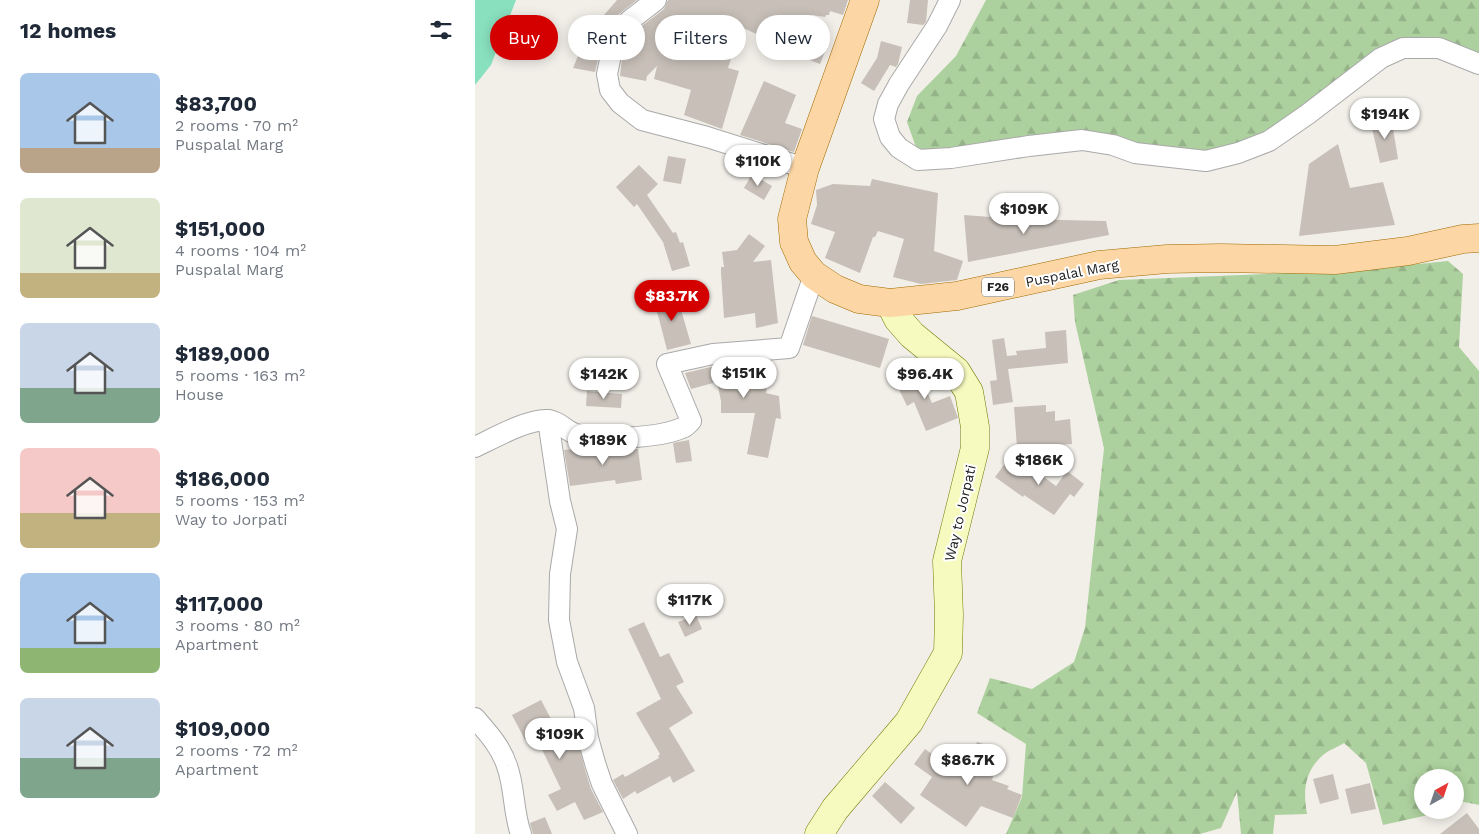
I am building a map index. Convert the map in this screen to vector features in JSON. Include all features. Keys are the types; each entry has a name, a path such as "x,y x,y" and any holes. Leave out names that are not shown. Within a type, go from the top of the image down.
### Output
{"main road":[{"name":"Puspalal Marg","path":"865,0 805,168 792,219 795,242 803,262 814,275 835,289 859,299 890,303 957,296 1099,265 1167,259 1335,260 1408,251 1463,239 1479,238"}],"street":[{"path":"656,0 629,21 618,37 611,55 607,74 610,90 620,103 642,120 707,137 805,168"},
{"path":"950,0 937,26 899,84 884,119 890,137 899,148 918,160 951,158 1082,140 1113,144 1135,153 1206,161 1238,153 1269,141 1309,114 1381,58 1403,48 1439,48 1479,64"},
{"path":"475,447 534,421 548,420 559,422 575,434 606,438 657,434 683,428 691,421 667,364 713,354 789,348 814,275"},
{"name":"Way to Jorpati","path":"819,834 835,809 909,722 948,653 947,561 975,448 969,392 956,371 912,335 898,319 890,303"},
{"path":"548,420 560,501 567,529 560,574 559,620 567,662 584,708 588,738 597,770 627,834"},
{"path":"475,718 495,742 507,766 517,823 521,834"}],"green space":[{"path":"475,0 516,0 510,15 490,15 490,60 493,60 475,85"},
{"path":"986,0 1479,0 1479,61 1416,49 1219,165 1047,135 955,161 917,150 907,122 917,96 956,56"},
{"path":"1448,261 1463,274 1459,347 1479,371 1479,805 1464,802 1464,769 1414,769 1414,818 1383,825 1366,763 1344,743 1323,755 1312,768 1305,790 1307,814 1275,815 1273,834 1241,834 1237,792 1221,828 1200,834 1006,834 1022,797 1026,744 977,713 990,678 1032,689 1074,662 1085,628 1104,448 1075,322 1073,295 1119,280 1359,270"}],"building":[{"path":"617,0 637,0 618,15 604,15"},
{"path":"668,0 848,0 843,15 830,11 829,15 756,15 756,34 746,29 746,15 656,15 664,9"},
{"path":"910,0 928,0 926,22 923,25 907,23"},
{"path":"655,16 655,60 731,60 728,68 739,71 722,129 684,115 691,90 654,79 657,66 647,76 646,81 620,76 622,60 645,60 645,24"},
{"path":"881,41 902,47 898,64 896,67 890,65 874,91 861,83 877,58"},
{"path":"576,60 598,60 595,72 573,68"},
{"path":"809,60 822,60 820,64"},
{"path":"764,81 796,95 785,123 802,129 794,152 740,135"},
{"path":"1391,116 1398,159 1380,163 1371,124"},
{"path":"1338,144 1350,188 1383,182 1395,225 1299,236 1309,164"},
{"path":"668,156 686,159 681,184 663,181"},
{"path":"639,165 658,184 647,195 673,233 676,232 680,243 683,242 690,266 672,271 663,242 637,204 634,207 616,187"},
{"path":"752,174 772,186 764,200 744,188"},
{"path":"872,179 938,193 934,251 963,261 957,280 921,284 893,277 904,239 878,231 875,237 873,237 860,273 825,258 835,232 811,224 817,205 816,190 833,184 870,186"},
{"path":"964,215 1018,219 1106,221 1109,235 968,262"},
{"path":"749,234 765,246 753,262 771,260 778,323 756,328 755,313 724,318 721,273 721,267 724,267 722,252 737,250"},
{"path":"676,293 691,344 667,350 653,302"},
{"path":"812,316 889,339 880,368 803,345"},
{"path":"1066,330 1068,363 1008,369 1013,402 993,405 990,381 997,380 992,340 1004,338 1007,356 1017,355 1016,351 1046,348 1045,332"},
{"path":"765,362 766,393 779,396 781,419 776,418 768,458 747,454 755,413 721,413 721,401 717,382 691,389 685,373 715,366"},
{"path":"916,367 932,403 950,396 958,418 926,431 914,402 907,406 893,377"},
{"path":"587,391 622,394 621,408 586,406"},
{"path":"1046,405 1046,412 1055,411 1055,421 1070,419 1072,444 1017,448 1014,407"},
{"path":"689,440 692,461 676,463 673,443"},
{"path":"585,448 591,450 638,449 642,480 616,484 615,480 570,486 564,450"},
{"path":"1017,457 1056,486 1067,471 1084,484 1074,497 1070,494 1054,515 1024,495 1023,497 995,477 1006,462 1019,471"},
{"path":"696,615 702,629 685,637 678,622"},
{"path":"644,622 660,657 669,653 684,682 676,686 693,713 669,728 695,771 673,783 670,776 637,794 635,791 623,799 613,780 623,774 625,777 659,758 660,754 636,713 661,699 628,629"},
{"path":"541,700 559,734 575,727 591,789 603,812 584,820 575,802 557,811 548,795 561,789 535,735 525,740 512,715"},
{"path":"977,742 1001,750 992,780 1009,786 1007,789 1022,795 1013,818 981,806 966,827 920,795 932,777 914,764 925,749 947,765 950,762 967,775"},
{"path":"1333,774 1339,799 1320,804 1313,779"},
{"path":"885,782 915,808 901,824 872,796"},
{"path":"1370,783 1376,809 1351,814 1345,789"},
{"path":"1467,813 1479,829 1479,834 1440,834 1459,819 1464,819 1464,815"},
{"path":"545,817 552,834 533,834 530,823"}]}
